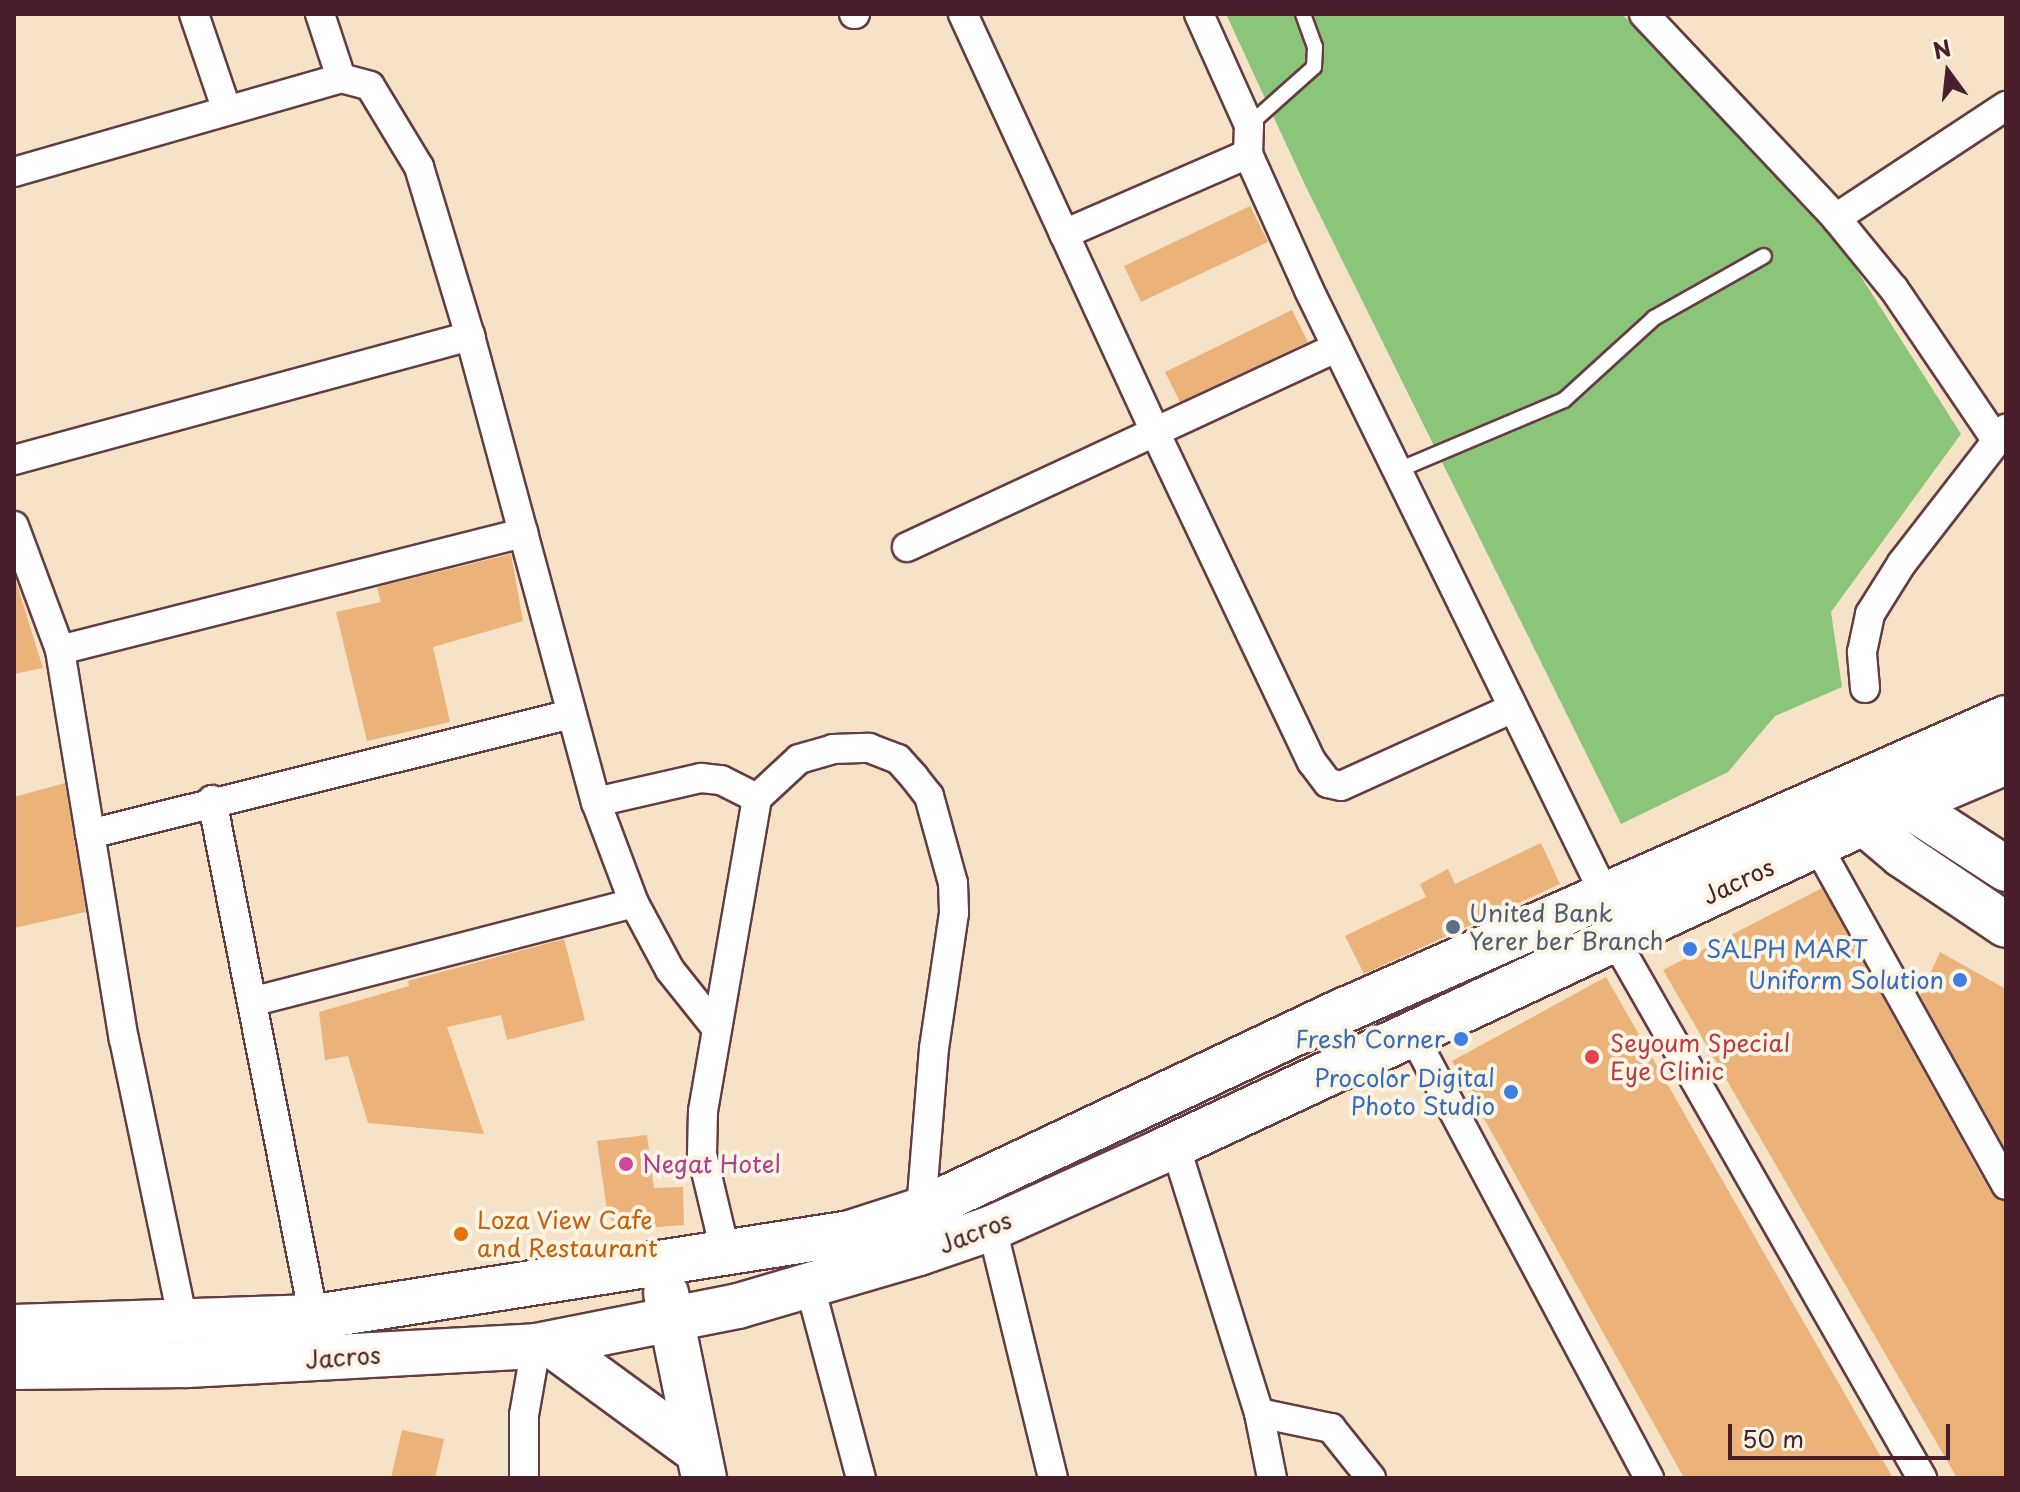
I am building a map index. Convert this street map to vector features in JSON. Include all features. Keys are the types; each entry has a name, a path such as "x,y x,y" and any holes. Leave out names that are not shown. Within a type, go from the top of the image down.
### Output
{"main road":[{"path":"1868,801 2006,718"},
{"name":"Jacros","path":"14,1367 318,1338 658,1264 850,1233 921,1210 1345,1010 1605,895 1868,801 2006,762"},
{"name":"Jacros","path":"14,1327 184,1325 318,1338 544,1345 673,1320 809,1283 992,1228 1175,1145 1817,845 1868,801"},
{"path":"1868,801 1902,855 2006,925"},
{"path":"1868,801 2006,869"},
{"path":"658,1264 673,1320 700,1464"},
{"path":"544,1345 700,1464"}],"street":[{"path":"194,14 227,111"},
{"path":"320,14 341,78"},
{"path":"963,14 1156,434 1312,762 1328,783 1341,786 1513,708"},
{"path":"1199,14 1249,125 1248,154 1396,471 1605,895"},
{"path":"1644,14 1836,218 1894,289 2000,434 1870,614 1862,652 1865,688"},
{"path":"14,172 341,78 370,86 419,167 470,336 596,802 634,903 670,970 714,1025"},
{"path":"1836,218 2006,106"},
{"path":"1064,234 1248,154"},
{"path":"14,460 470,336"},
{"path":"907,547 1156,434 1337,347"},
{"path":"14,526 60,650 124,1039 184,1325"},
{"path":"60,650 523,533"},
{"path":"90,834 212,800 571,714"},
{"path":"726,1255 702,1154 714,1025 757,798 799,759 833,749 869,748 898,759 929,796 953,883 954,913 934,1048 921,1210"},
{"path":"596,802 701,778 721,780 757,798"},
{"path":"212,800 255,1001 318,1338"},
{"path":"1817,845 2006,1185"},
{"path":"255,1001 634,903"},
{"path":"1614,938 1922,1478"},
{"path":"1413,1035 1649,1478"},
{"path":"1175,1145 1259,1413 1272,1478"},
{"path":"992,1228 1053,1478"},
{"path":"809,1283 861,1478"},
{"path":"524,1478 524,1415 544,1345"},
{"path":"1259,1413 1331,1428 1371,1478"}],"lane":[{"path":"1249,125 1314,67 1315,47 1303,14"},
{"path":"1396,471 1564,400 1654,318 1764,256"}],"green space":[{"path":"1226,14 1622,14 1846,253 1961,434 1831,612 1842,687 1775,716 1728,772 1621,824 1306,187"}],"building":[{"path":"1250,206 1268,242 1141,302 1124,266"},
{"path":"1292,310 1308,342 1180,402 1165,372"},
{"path":"511,554 523,621 433,647 450,722 367,741 336,612 381,602 377,587"},
{"path":"14,575 43,668 14,674"},
{"path":"65,783 86,912 14,928 14,797"},
{"path":"1541,843 1560,884 1364,974 1345,936 1426,897 1420,884 1448,869 1455,884"},
{"path":"1822,888 1991,1193 2006,1202 2006,1478 1957,1478 1663,970"},
{"path":"564,939 585,1020 507,1040 501,1015 447,1027 484,1134 368,1123 348,1056 325,1060 319,1012 409,986 408,981"},
{"path":"1940,952 2006,989 2006,1150 1920,996"},
{"path":"1606,977 1893,1478 1684,1478 1452,1061"},
{"name":"Negat Hotel","path":"647,1135 654,1188 683,1187 684,1225 632,1229 614,1225 607,1210 597,1141"},
{"path":"402,1430 444,1439 435,1478 391,1478"}],"place":[{"name":"United Bank Yerer ber Branch","path":"1453,927"},
{"name":"SALPH MART","path":"1690,949"},
{"name":"Uniform Solution","path":"1960,980"},
{"name":"Fresh Corner","path":"1461,1039"},
{"name":"Seyoum Special Eye Clinic","path":"1592,1057"},
{"name":"Procolor Digital Photo Studio","path":"1511,1092"},
{"name":"Negat Hotel","path":"626,1164"},
{"name":"Loza View Cafe and Restaurant","path":"461,1234"}]}
